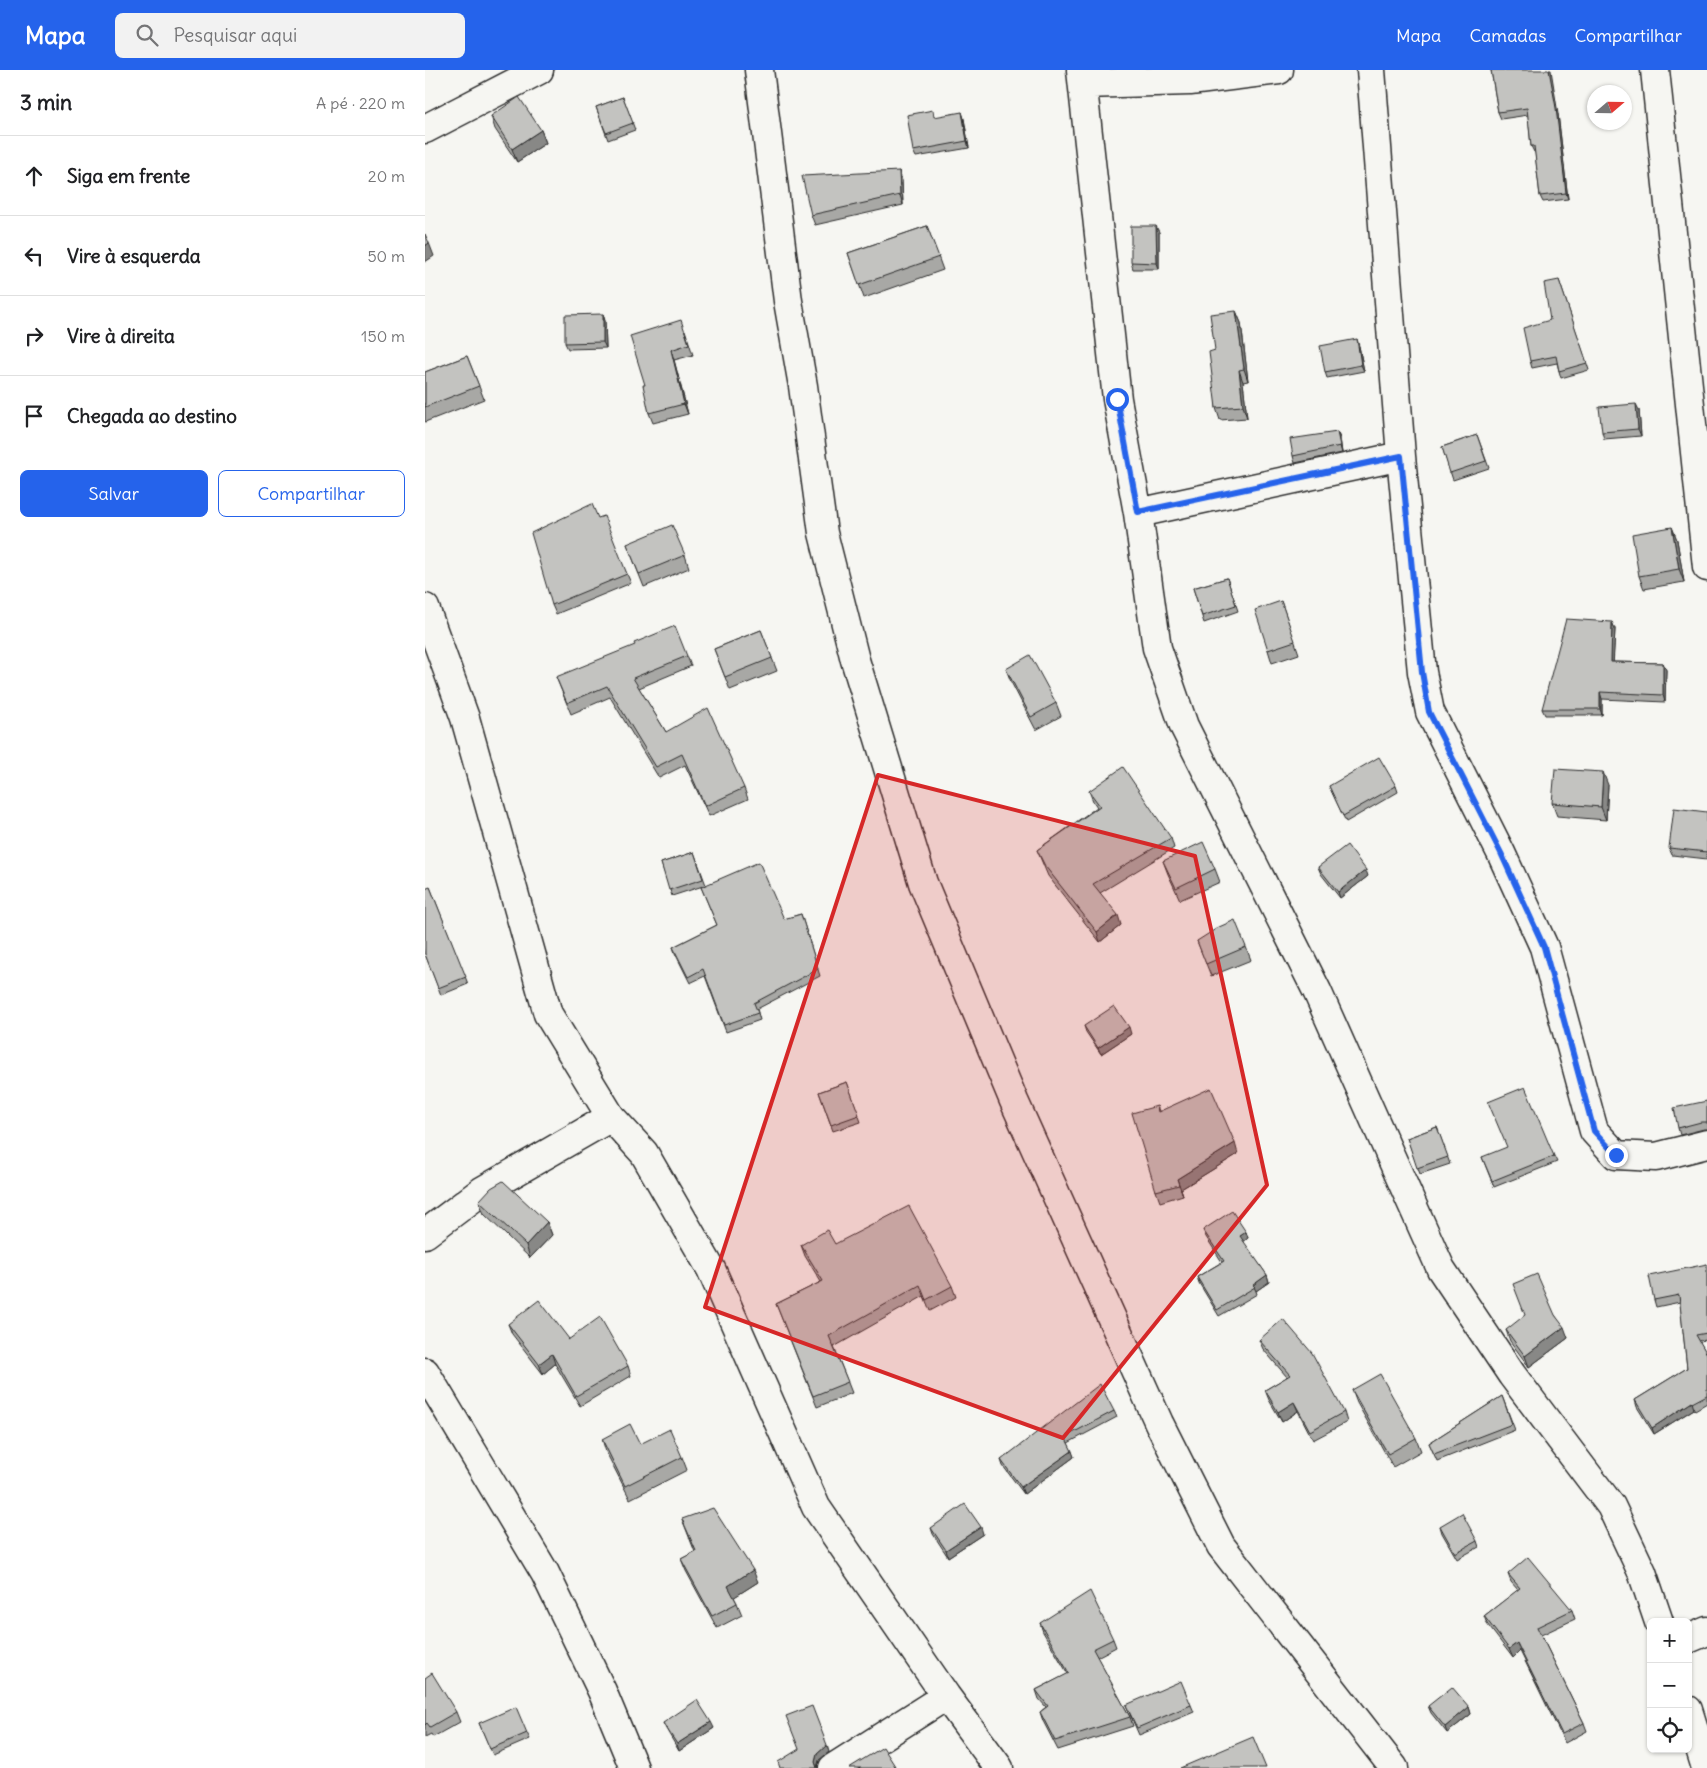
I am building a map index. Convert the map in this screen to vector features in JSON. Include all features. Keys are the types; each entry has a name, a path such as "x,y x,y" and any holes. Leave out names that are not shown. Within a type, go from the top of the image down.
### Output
{"street":[{"path":"759,70 788,301 803,386 823,533 855,660 923,883 1014,1102 1159,1423 1221,1546 1381,1754 1394,1768"},
{"path":"1279,70 1190,81 1082,77 1117,399 1138,512 1157,648 1184,726 1317,991 1441,1269 1512,1375 1611,1506 1642,1572 1658,1618"},
{"path":"1371,70 1401,456 1422,672 1429,712 1501,853 1544,947 1594,1131 1616,1155 1656,1157 1707,1144"},
{"path":"1655,70 1707,566"},
{"path":"425,129 531,71"},
{"path":"1138,512 1401,456"},
{"path":"425,608 465,718 548,1014 611,1117 644,1153 711,1269 817,1507 946,1696 999,1768"},
{"path":"425,1234 481,1191 611,1117"},
{"path":"425,1372 545,1574 602,1691 634,1768"},
{"path":"1692,1637 1707,1631"},
{"path":"833,1768 946,1696"},
{"path":"1692,1723 1706,1768"}],"highlighted area":[{"path":"878,775 1195,856 1267,1185 1063,1438 705,1307"}],"building":[{"path":"1491,70 1549,70 1556,108 1566,193 1540,196 1534,146 1531,146 1527,108 1498,112"},
{"path":"519,97 541,130 512,149 491,116"},
{"path":"623,97 633,123 606,133 596,107"},
{"path":"933,110 934,117 962,112 967,141 913,151 907,115"},
{"path":"899,171 900,195 811,215 802,176"},
{"path":"927,226 939,257 859,285 848,253"},
{"path":"1131,226 1156,226 1157,263 1131,262"},
{"path":"425,234 429,243 425,246"},
{"path":"1559,280 1587,363 1559,371 1556,356 1530,361 1523,328 1550,320 1544,283"},
{"path":"1236,311 1244,369 1239,370 1243,406 1216,408 1209,352 1215,350 1210,314"},
{"path":"603,314 603,342 565,343 565,315"},
{"path":"681,320 689,344 671,350 684,404 649,413 643,385 645,385 630,336"},
{"path":"1357,339 1361,365 1325,372 1320,346"},
{"path":"467,356 479,386 425,407 425,372"},
{"path":"1636,404 1638,429 1602,432 1599,407"},
{"path":"1337,432 1340,446 1293,456 1290,439"},
{"path":"1477,435 1486,461 1450,473 1442,447"},
{"path":"592,504 598,518 604,516 627,574 552,605 531,533"},
{"path":"672,525 685,555 639,574 627,544"},
{"path":"1672,527 1679,569 1639,576 1632,534"},
{"path":"1227,578 1236,605 1202,616 1193,588"},
{"path":"1281,601 1295,641 1268,650 1255,610"},
{"path":"1566,619 1612,622 1611,662 1663,663 1663,695 1600,692 1600,709 1542,709"},
{"path":"675,626 687,656 633,678 666,732 708,708 744,788 705,806 682,754 656,767 607,686 567,703 556,677 635,645 634,643"},
{"path":"761,630 772,658 725,677 714,649"},
{"path":"1030,655 1056,703 1031,717 1006,669"},
{"path":"1379,757 1396,786 1343,816 1329,786"},
{"path":"1123,767 1171,838 1093,884 1118,915 1097,932 1045,866 1037,850 1100,806 1089,791"},
{"path":"1555,769 1603,772 1601,807 1552,803"},
{"path":"1674,808 1707,812 1707,852 1669,848"},
{"path":"1203,842 1215,869 1176,888 1163,861"},
{"path":"1347,845 1366,870 1338,892 1318,867"},
{"path":"694,852 703,879 669,890 661,863"},
{"path":"759,862 784,919 801,914 818,969 754,1003 758,1013 724,1025 703,969 688,977 673,947 717,925 701,887"},
{"path":"430,887 466,977 438,988 425,954 425,889"},
{"path":"1235,920 1246,947 1206,964 1197,941 1219,927"},
{"path":"1114,1006 1129,1027 1098,1048 1084,1026"},
{"path":"847,1082 859,1115 831,1125 819,1092"},
{"path":"1525,1087 1554,1156 1492,1181 1482,1157 1507,1147 1488,1102"},
{"path":"1211,1088 1235,1143 1177,1179 1179,1185 1156,1191 1132,1113 1157,1106 1158,1112"},
{"path":"1707,1101 1707,1122 1678,1128 1674,1108"},
{"path":"1437,1127 1448,1157 1417,1168 1407,1138"},
{"path":"503,1181 547,1222 526,1245 479,1201 491,1188"},
{"path":"909,1206 952,1286 926,1300 920,1285 829,1336 848,1382 813,1396 776,1304 823,1281 801,1245 827,1230 835,1244"},
{"path":"1232,1211 1246,1232 1240,1236 1267,1275 1253,1285 1255,1287 1217,1310 1197,1277 1224,1261 1203,1230"},
{"path":"1707,1264 1707,1333 1696,1335 1707,1354 1707,1395 1692,1402 1652,1428 1635,1400 1687,1368 1679,1295 1654,1300 1649,1276"},
{"path":"1537,1274 1555,1315 1564,1327 1525,1356 1506,1330 1525,1315 1513,1284"},
{"path":"539,1300 568,1340 600,1317 628,1366 576,1396 552,1354 539,1364 508,1324"},
{"path":"1283,1319 1312,1353 1344,1412 1310,1431 1294,1402 1278,1412 1265,1390 1290,1375 1259,1340"},
{"path":"1380,1374 1416,1438 1388,1454 1352,1390"},
{"path":"1100,1384 1114,1411 1065,1437 1072,1451 1021,1487 1001,1460"},
{"path":"1502,1396 1512,1424 1434,1454 1429,1443"},
{"path":"630,1424 640,1444 670,1429 682,1457 625,1486 602,1439"},
{"path":"965,1504 981,1527 946,1550 931,1528"},
{"path":"713,1508 753,1570 728,1586 737,1603 712,1616 681,1559 696,1551 682,1519"},
{"path":"1462,1513 1477,1541 1455,1553 1440,1526"},
{"path":"1528,1557 1572,1610 1537,1627 1584,1723 1562,1734 1517,1643 1509,1649 1484,1616 1520,1588 1508,1574"},
{"path":"1090,1591 1113,1639 1093,1649 1130,1717 1055,1741 1040,1712 1048,1706 1036,1690 1069,1673 1040,1623"},
{"path":"432,1673 456,1712 430,1727 427,1723 425,1725 425,1678"},
{"path":"1181,1681 1191,1705 1137,1728 1126,1705"},
{"path":"1452,1687 1469,1707 1445,1727 1428,1706"},
{"path":"697,1700 711,1722 677,1744 663,1723"},
{"path":"812,1706 827,1745 817,1754 815,1762 817,1768 780,1768 778,1762 799,1749 786,1716"},
{"path":"516,1707 527,1733 490,1749 479,1723"},
{"path":"1253,1737 1266,1768 1180,1768"},
{"path":"883,1747 895,1766 893,1768 849,1768"}],"route":[{"path":"1117,399 1138,512 1401,456 1422,672 1429,712 1501,853 1544,947 1594,1131 1616,1155"}]}
